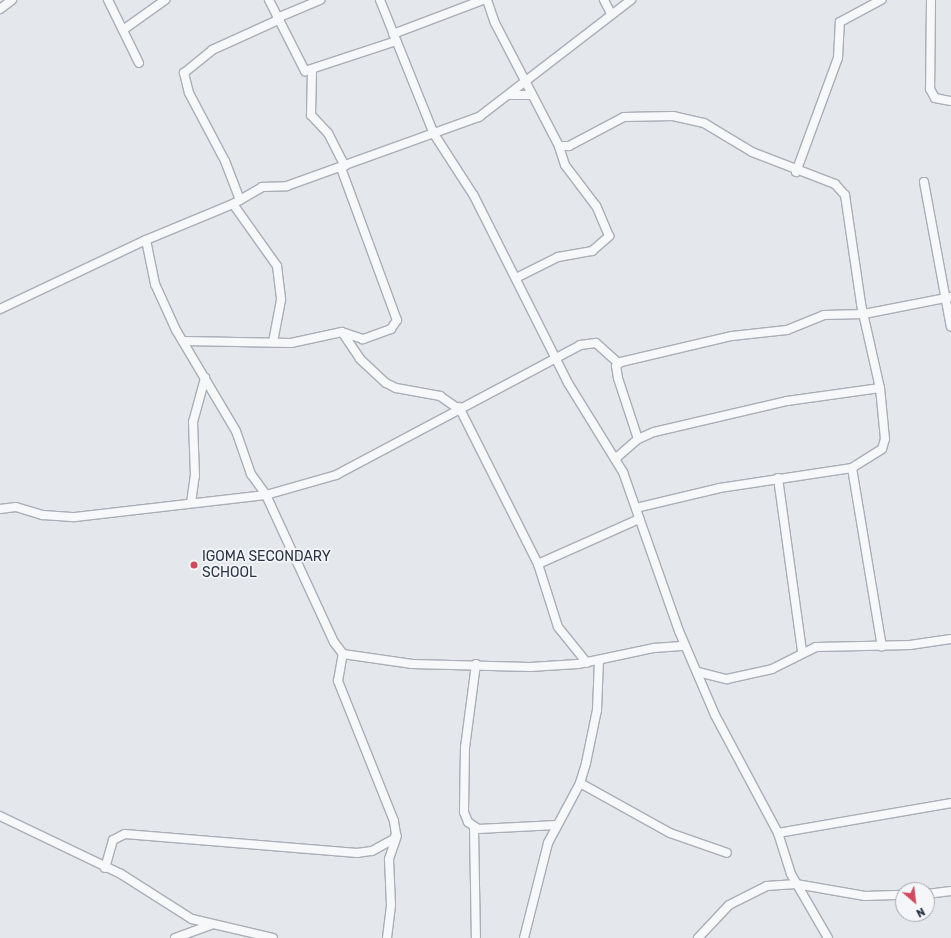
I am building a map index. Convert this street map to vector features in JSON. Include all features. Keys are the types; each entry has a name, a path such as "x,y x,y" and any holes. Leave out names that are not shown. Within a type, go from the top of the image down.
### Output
{"street":[{"path":"0,9 12,0"},
{"path":"108,0 139,63"},
{"path":"123,30 165,0"},
{"path":"269,0 277,19 303,69 312,71 395,38 483,0"},
{"path":"274,342 281,300 277,266 236,202 225,161 189,93 184,73 212,50 320,0"},
{"path":"380,0 434,134 474,196 556,357 615,459 636,508 685,646 698,672 722,730 778,833 796,884 828,938"},
{"path":"487,0 532,95 559,146 565,165 596,206 609,236 592,251 558,257 516,278"},
{"path":"604,0 612,14"},
{"path":"0,309 146,240 236,202 262,187 286,186 480,118 631,0"},
{"path":"796,172 838,58 840,22 881,0"},
{"path":"930,0 930,89 935,98 951,101"},
{"path":"183,341 301,342 330,333 345,333 363,339 391,329 397,320 343,167 328,133 311,115 312,71"},
{"path":"509,95 532,95"},
{"path":"559,146 569,146 624,117 673,116 704,123 752,152 796,172 835,184 845,195 864,314 880,388 885,439 882,449 852,468 778,478 636,508"},
{"path":"924,182 948,298 951,327"},
{"path":"146,240 155,284 183,341 236,432 255,481 266,495 334,642 343,654 412,664 476,664 530,667 586,663 654,648 685,646"},
{"path":"618,363 732,336 786,330 824,315 864,314 948,298"},
{"path":"345,333 360,359 386,383 396,388 440,396 458,407 538,564 558,627 586,663"},
{"path":"0,509 16,508 43,515 75,517 266,495 336,474 458,407 556,357 592,342 603,347 618,363 618,378 638,439"},
{"path":"191,503 195,476 193,422 205,378"},
{"path":"615,459 638,439 787,401 880,388"},
{"path":"852,468 882,647"},
{"path":"778,478 802,652"},
{"path":"538,564 639,519"},
{"path":"698,672 720,680 757,674 802,652 835,645 882,647 951,639"},
{"path":"343,654 338,681 396,834 390,859 391,905 387,938"},
{"path":"524,938 548,843 580,783 594,734 599,661"},
{"path":"476,664 465,747 464,787 464,812 474,828 476,938"},
{"path":"580,783 670,833 726,853"},
{"path":"778,833 951,803"},
{"path":"0,816 105,868 192,919 211,925 273,938"},
{"path":"474,828 557,825"},
{"path":"105,868 113,840 125,834 357,853 372,851 396,834"},
{"path":"698,938 717,915 742,897 767,886 796,884 865,896 895,895"},
{"path":"935,893 951,892"},
{"path":"175,938 211,925"}],"place":[{"name":"IGOMA SECONDARY SCHOOL","path":"194,565"}]}
